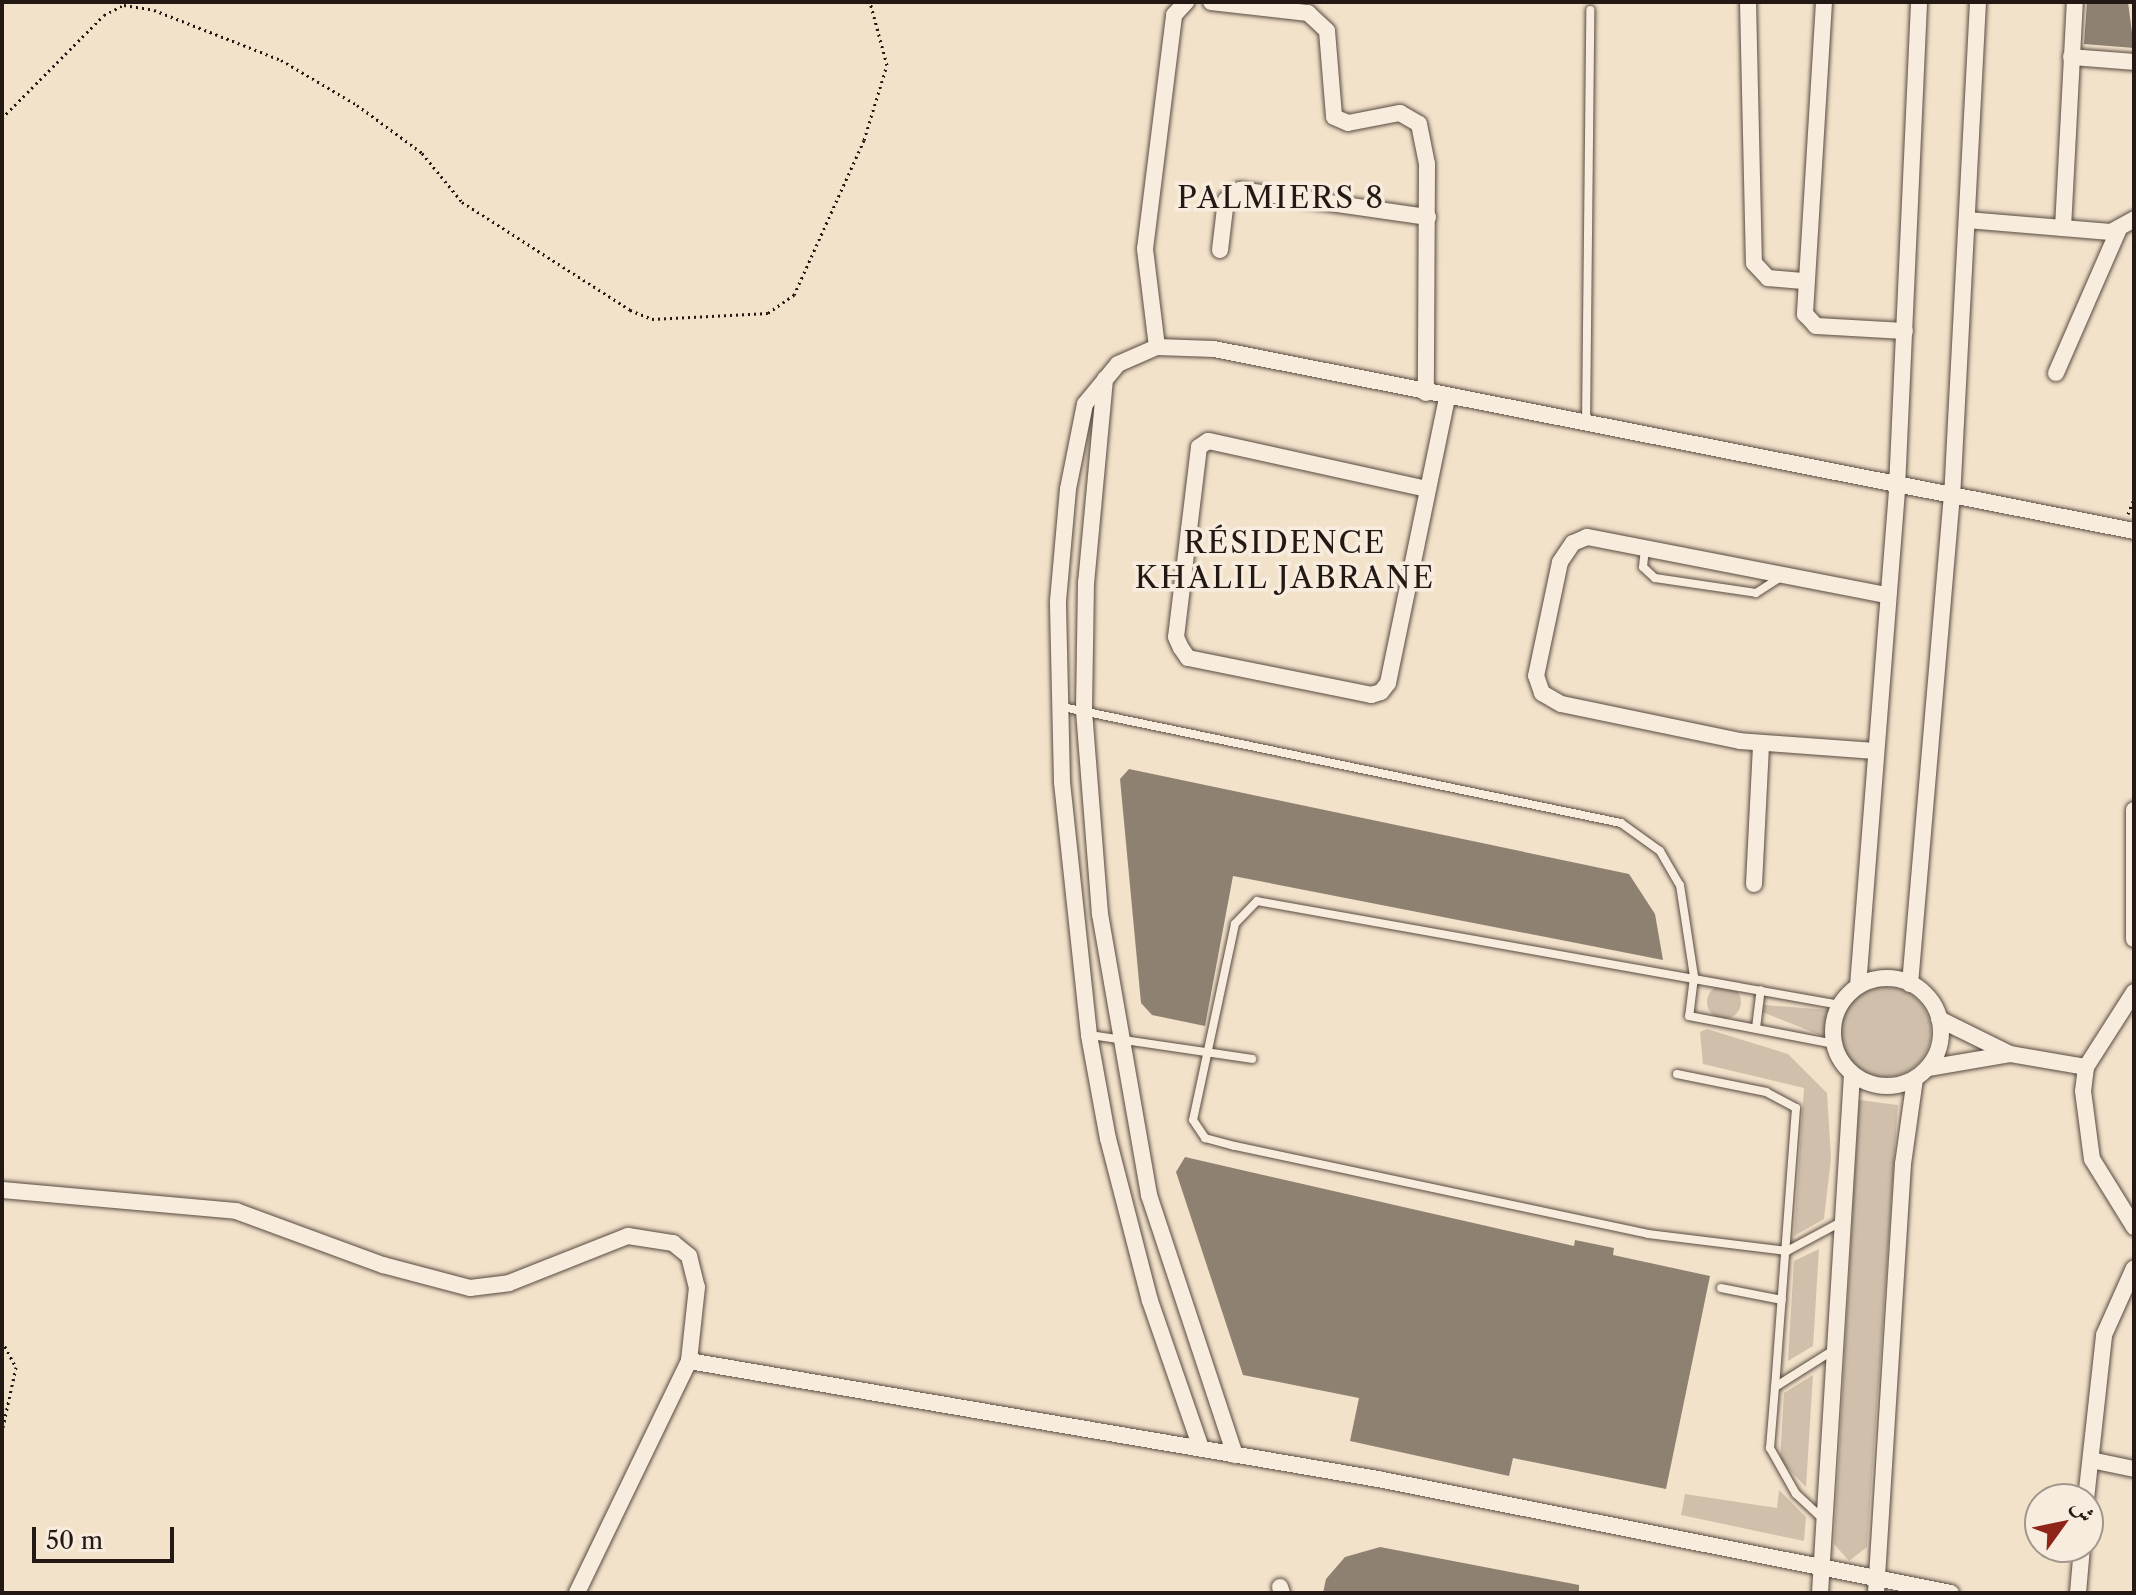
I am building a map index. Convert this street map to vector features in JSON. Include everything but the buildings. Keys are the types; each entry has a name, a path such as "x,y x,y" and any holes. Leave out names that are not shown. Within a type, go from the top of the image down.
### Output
{"street":[{"path":"1157,347 1145,249 1174,15 1186,2"},
{"path":"1211,2 1300,11 1322,24 1334,117 1348,123 1400,113 1419,124 1428,217 1426,393"},
{"path":"1748,2 1754,263 1768,278 1806,281"},
{"path":"1824,2 1805,314 1811,323 1905,331"},
{"path":"1858,986 1886,595 1897,488 1919,2"},
{"path":"1910,984 1952,498 1978,2"},
{"path":"2063,228 2075,2"},
{"path":"2071,57 2134,62"},
{"path":"1220,250 1226,200 1240,190 1428,217"},
{"path":"2056,373 2118,231 2134,219"},
{"path":"1967,220 2118,231"},
{"path":"1201,1448 1122,1205 1089,1035 1057,706 1068,489 1085,404 1105,379 1134,355 1157,347 1214,349 1897,488 2134,531"},
{"path":"1105,379 1086,582 1084,711 1118,1038 1149,1195 1235,1455"},
{"path":"1427,489 1218,439 1199,447 1176,637 1181,648 1188,658 1371,695 1381,692 1427,489 1447,397"},
{"path":"1875,751 1761,745 1561,704 1542,693 1536,676 1567,549 1595,536 1779,578 1886,595"},
{"path":"1754,884 1761,745"},
{"path":"2134,810 2134,939"},
{"path":"1820,1593 1852,1074 1834,1044 1840,1005 1858,986 1893,979 1910,984 1928,998 1939,1019 1939,1045 1921,1074 1903,1164 1876,1593"},
{"path":"2134,992 2086,1067 2084,1128 2092,1159 2134,1227"},
{"path":"1939,1019 2010,1054 2086,1067"},
{"path":"1852,1074 1882,1085 2010,1054"},
{"path":"2,1190 236,1211 383,1265 470,1288 530,1276 618,1239 658,1238 689,1256 694,1271 689,1361 577,1593"},
{"path":"2088,1483 2104,1335 2134,1268"},
{"path":"689,1361 1201,1448 1821,1568 1877,1575 1951,1593"},
{"path":"2091,1460 2134,1469"},
{"path":"2078,1593 2081,1563"}],"lane":[{"path":"1586,425 1590,10"},
{"path":"1645,547 1643,567 1655,578 1756,593 1779,578"},
{"path":"1057,706 1621,823 1660,851 1680,885 1694,977 1689,1016 1834,1044"},
{"path":"1840,1005 1257,901 1235,924 1193,1120 1205,1138 1648,1234 1787,1251 1843,1221"},
{"path":"1756,1028 1761,990"},
{"path":"1089,1035 1207,1049 1252,1059"},
{"path":"1677,1074 1766,1092 1796,1108 1770,1448 1776,1468 1824,1520"},
{"path":"1721,1288 1782,1300"},
{"path":"1775,1387 1836,1349"}],"path":[{"path":"2,118 104,15 124,5 154,10 281,60 357,105 415,146 447,190 479,214 630,310 652,319 768,313 794,295 864,140 887,65 870,2"},
{"path":"2,1341 16,1367 2,1431"}],"shaded area":[{"path":"1724,985 1736,990 1741,1002 1736,1014 1724,1019 1712,1014 1707,1002 1712,990"},
{"path":"1877,987 1895,987 1911,994 1924,1007 1931,1023 1931,1041 1924,1057 1911,1070 1895,1077 1877,1077 1861,1070 1848,1057 1841,1041 1841,1023 1848,1007 1861,994"},
{"path":"1764,1005 1829,1010 1825,1037 1762,1012"},
{"path":"1707,1029 1788,1054 1827,1093 1831,1158 1824,1219 1794,1236 1804,1088 1703,1064 1700,1032"},
{"path":"1859,1100 1898,1105 1867,1547 1849,1561 1834,1544"},
{"path":"1819,1249 1813,1346 1788,1361 1794,1261"},
{"path":"1813,1375 1806,1487 1780,1460 1784,1393"},
{"path":"1779,1490 1806,1517 1804,1541 1681,1515 1685,1494 1777,1508"}],"district":[{"name":"PALMIERS 8","path":"1281,198"},
{"name":"RÉSIDENCE KHALIL JABRANE","path":"1285,560"}]}
